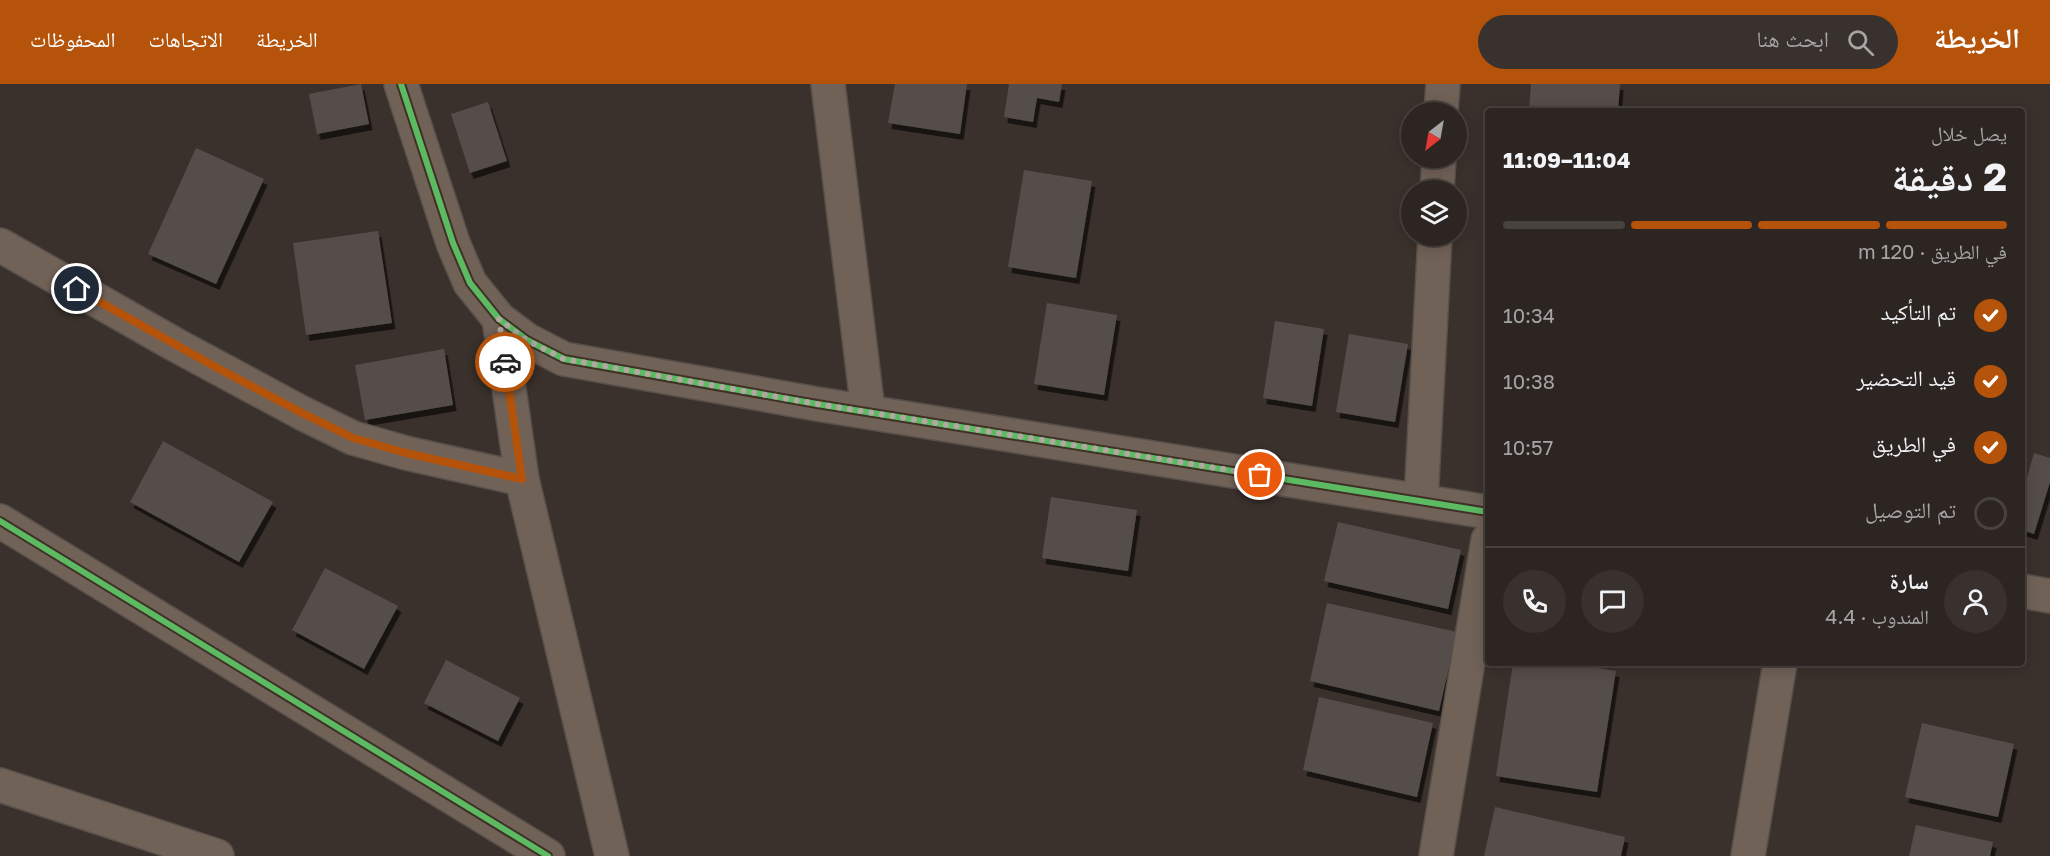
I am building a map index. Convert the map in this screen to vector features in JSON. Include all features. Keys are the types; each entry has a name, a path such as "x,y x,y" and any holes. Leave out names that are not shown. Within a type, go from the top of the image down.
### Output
{"street":[{"path":"400,84 453,243 470,283 499,319 526,340 564,359 817,404 1485,512"},
{"path":"828,84 868,411"},
{"path":"1442,102 1443,84"},
{"path":"0,245 174,344 353,438 406,453 522,479"},
{"path":"1421,501 1434,246"},
{"path":"499,319 522,479 612,856"},
{"path":"0,521 548,856"},
{"path":"1436,856 1485,558"},
{"path":"2025,592 2050,596"},
{"path":"1748,856 1780,666"},
{"path":"0,784 217,856"}],"building":[{"path":"361,84 369,124 317,134 309,94"},
{"path":"895,84 967,84 960,134 888,123"},
{"path":"1009,84 1062,84 1059,102 1037,98 1033,122 1004,117"},
{"path":"1531,84 1620,84 1618,108 1529,108"},
{"path":"488,102 507,161 470,173 451,114"},
{"path":"196,148 264,179 216,284 148,254"},
{"path":"1024,170 1092,181 1076,278 1008,267"},
{"path":"378,231 392,323 306,335 293,243"},
{"path":"1047,303 1117,315 1104,395 1034,384"},
{"path":"1275,321 1324,329 1312,406 1263,398"},
{"path":"1349,334 1408,344 1395,422 1336,412"},
{"path":"444,349 453,405 365,420 355,365"},
{"path":"163,441 273,502 239,562 130,502"},
{"path":"2034,453 2050,458 2050,482 2034,534 2025,531 2025,484"},
{"path":"1051,497 1137,510 1128,571 1042,558"},
{"path":"1338,522 1461,550 1448,609 1324,581"},
{"path":"325,568 398,606 364,669 292,630"},
{"path":"1327,603 1457,632 1439,711 1310,681"},
{"path":"446,660 520,698 498,741 424,703"},
{"path":"1513,666 1586,666 1616,671 1597,792 1496,776"},
{"path":"1319,697 1433,723 1417,797 1303,770"},
{"path":"1922,723 2014,744 1998,817 1905,797"},
{"path":"1495,807 1625,837 1621,856 1484,856"},
{"path":"1916,825 1993,842 1990,856 1909,856"}],"cycle path":[{"path":"401,84 453,243 470,283 499,319 527,340 564,359 817,404 1485,512"},
{"path":"0,521 548,856"}],"way so far":[{"path":"505,362 499,319 526,340 564,359 817,404 1260,475"}],"route":[{"path":"77,289 210,364 353,438 406,453 522,479 505,362"}]}
